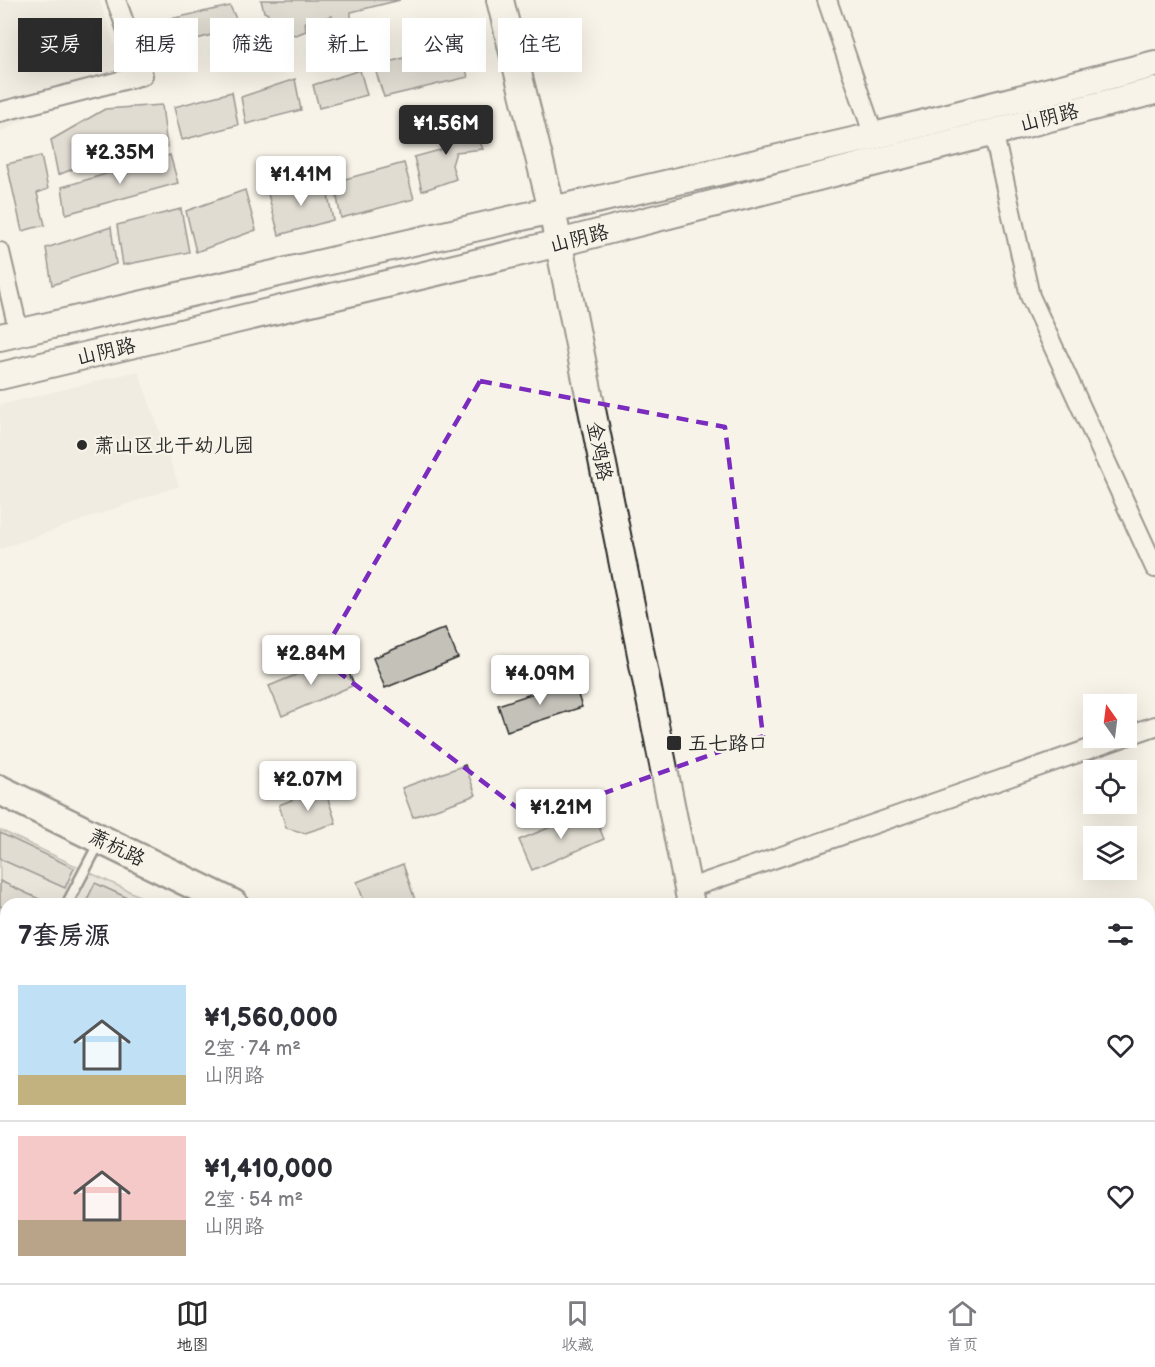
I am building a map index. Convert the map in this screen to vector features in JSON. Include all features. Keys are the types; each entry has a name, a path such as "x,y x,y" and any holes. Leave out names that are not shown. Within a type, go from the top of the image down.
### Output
{"main road":[{"name":"金鸡路","path":"500,0 559,243 689,897"},
{"name":"山阴路","path":"9,335 874,136 1155,64"},
{"name":"山阴路","path":"0,376 559,243 1155,91"},
{"name":"萧杭路","path":"0,790 101,839 202,894 214,898"}],"street":[{"path":"0,112 143,75 116,0"},
{"path":"827,0 874,136"},
{"path":"993,131 1030,296 1155,568"},
{"path":"0,252 9,335"},
{"path":"1137,732 1155,726"},
{"path":"689,897 1094,748"}],"lane":[{"path":"70,898 101,839"}],"highlighted area":[{"path":"480,381 725,427 763,736 532,819 320,658"}],"shaded area":[{"path":"0,0 99,0 114,42 115,72 0,132"},
{"name":"萧山区北干幼儿园","path":"138,371 179,486 0,549 0,405"},
{"path":"0,830 143,898 0,898"}],"building":[{"path":"261,0 400,0 351,12 351,18 332,18 332,16 306,18 306,31 296,35 294,35 294,18 268,18 268,14 264,12"},
{"path":"230,6 236,18 210,18 210,35 198,39 198,18 174,18"},
{"path":"402,58 402,72 467,72 468,77 384,97 376,72 390,72 390,62"},
{"path":"361,72 367,95 319,108 313,85"},
{"path":"295,79 301,110 246,124 241,97"},
{"path":"232,92 238,125 182,140 174,107"},
{"path":"162,105 167,147 111,154 58,175 51,140 105,109"},
{"path":"471,121 483,149 456,152 452,165 456,179 422,191 414,157 444,149 441,131"},
{"path":"170,155 178,183 66,214 62,187"},
{"path":"41,156 48,189 37,193 45,225 22,231 7,164"},
{"path":"404,163 414,199 341,218 334,182"},
{"path":"325,180 333,220 279,235 268,194"},
{"path":"245,190 256,230 196,252 186,211"},
{"path":"181,209 189,252 123,265 117,225"},
{"path":"111,227 116,264 52,285 46,248"},
{"path":"445,628 458,658 385,688 373,658"},
{"path":"342,656 354,685 282,716 269,686"},
{"path":"573,680 582,707 507,731 498,705"},
{"path":"465,765 476,795 413,817 402,788"},
{"path":"324,787 336,823 305,833 286,828 279,805"},
{"path":"592,810 604,839 532,870 519,840"},
{"path":"0,833 74,868 65,888 0,859"},
{"path":"403,864 414,898 363,898 357,882"},
{"path":"0,881 37,898 0,898"},
{"path":"95,883 128,898 88,898"}],"place":[{"name":"萧山区北干幼儿园","path":"82,445"},
{"name":"五七路口","path":"674,743"}]}
